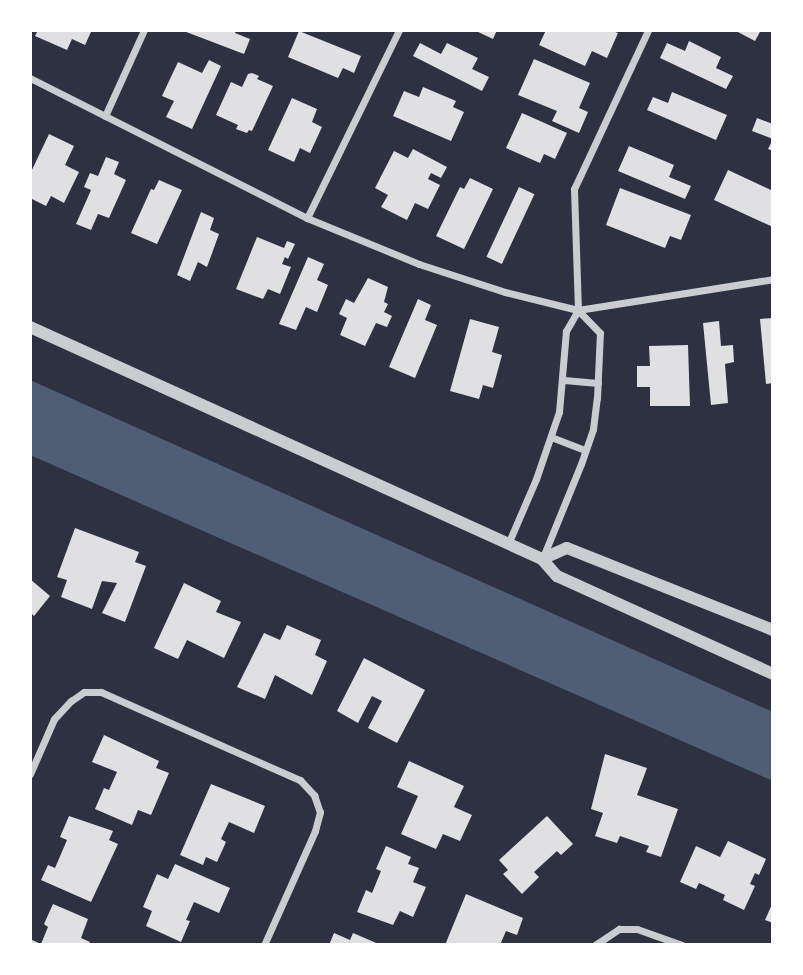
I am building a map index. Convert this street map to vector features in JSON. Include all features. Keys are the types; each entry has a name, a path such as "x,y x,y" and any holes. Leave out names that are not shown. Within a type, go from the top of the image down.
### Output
{"street":[{"path":"105,116 144,30"},
{"path":"307,218 399,30"},
{"path":"508,544 551,437 564,380 566,331 578,310 575,189 648,30"},
{"path":"30,78 307,218 419,264 505,292 578,310 773,279"},
{"path":"542,559 593,429 600,333 578,310"},
{"path":"30,327 542,559 557,576 773,674"},
{"path":"564,380 598,383"},
{"path":"551,437 585,450"},
{"path":"542,559 568,548 773,630"},
{"path":"30,774 54,719 84,692 101,692 281,769 300,780 314,795 320,812 315,831 264,945"},
{"path":"595,945 619,929 637,929 682,945"}],"water":[{"path":"30,380 773,712 773,781 30,455"}],"building":[{"path":"38,30 91,32 85,45 72,39 67,50 35,36"},
{"path":"181,30 236,30 235,33 250,39 244,54"},
{"path":"474,30 497,30 493,39"},
{"path":"546,30 609,30 618,33 607,58 592,51 585,66 539,45"},
{"path":"734,30 761,30 755,41"},
{"path":"299,31 361,56 354,73 343,68 338,78 288,57"},
{"path":"689,41 721,57 716,68 733,76 726,89 660,58 667,43 685,51"},
{"path":"420,43 441,54 447,43 478,58 472,69 489,77 482,91 413,56"},
{"path":"534,59 590,83 579,108 588,112 579,133 552,121 557,111 518,95"},
{"path":"209,60 221,66 192,129 166,117 174,101 162,96 178,62 202,73"},
{"path":"248,74 259,76 257,79 273,86 252,131 247,133 236,129 238,125 216,115 231,82 242,87"},
{"path":"423,87 456,101 453,107 464,112 451,141 393,116 404,91 419,97"},
{"path":"672,92 727,115 716,140 647,110 653,97 668,103"},
{"path":"292,98 317,109 312,122 322,127 310,153 300,148 294,162 268,150"},
{"path":"522,113 567,133 555,159 544,154 540,163 506,148"},
{"path":"757,118 773,124 773,139 752,131"},
{"path":"49,134 74,146 65,165 79,172 64,203 51,196 46,206 30,198 30,174"},
{"path":"629,146 674,165 669,177 691,186 685,199 618,171"},
{"path":"413,149 447,167 441,178 431,173 428,179 440,185 428,209 415,203 407,220 381,207 388,195 375,188 394,151 408,158"},
{"path":"106,157 119,162 114,174 126,180 109,218 98,214 91,230 76,224 91,190 84,187 90,173 98,176"},
{"path":"728,170 773,191 773,227 714,200"},
{"path":"470,178 493,189 464,249 436,236 460,187 464,189"},
{"path":"159,180 182,190 157,244 131,233 151,189 154,190"},
{"path":"519,187 534,194 502,264 486,257"},
{"path":"620,188 691,215 681,240 670,236 665,248 606,225"},
{"path":"201,212 214,218 210,230 219,234 207,267 198,262 190,281 177,275"},
{"path":"257,237 284,248 287,241 295,244 288,259 285,257 282,264 291,267 280,294 268,289 263,299 236,289"},
{"path":"308,257 324,264 317,280 328,285 317,312 306,307 296,330 279,324"},
{"path":"368,278 388,287 384,302 388,304 384,312 392,316 387,327 376,323 365,346 340,335 347,318 339,314 346,299 354,303"},
{"path":"418,299 431,305 425,320 437,325 415,378 389,367"},
{"path":"773,318 773,383 766,384 760,319"},
{"path":"470,319 499,327 492,352 502,355 493,388 483,385 479,399 450,391"},
{"path":"719,321 721,346 733,345 734,362 725,364 728,403 711,405 703,323"},
{"path":"688,345 690,406 650,406 650,387 637,387 637,366 650,366 649,346"},
{"path":"75,528 139,552 135,562 146,566 125,622 102,613 117,583 102,581 92,609 61,597 67,580 57,577"},
{"path":"30,579 50,596 34,616 30,612"},
{"path":"184,583 221,601 216,612 241,622 224,658 187,640 178,659 154,648"},
{"path":"287,625 321,640 315,655 327,661 312,695 275,675 265,699 237,687 264,633 280,640"},
{"path":"364,658 425,690 397,743 368,728 382,701 372,696 358,723 337,711"},
{"path":"104,735 159,761 156,768 169,773 151,815 138,810 132,825 95,809 104,788 109,790 117,772 92,762"},
{"path":"605,754 647,768 637,795 678,809 661,857 646,852 649,846 620,836 617,843 595,836 603,813 591,809"},
{"path":"409,761 464,786 454,807 472,815 460,841 443,834 436,849 401,834 418,796 397,787"},
{"path":"211,784 265,806 254,833 229,822 221,839 226,842 217,862 206,857 203,865 180,855"},
{"path":"69,816 113,831 109,840 118,844 91,902 41,880 48,865 55,868 67,840 60,837"},
{"path":"547,816 573,844 561,855 557,851 534,872 539,877 522,894 503,874 508,870 499,860"},
{"path":"728,841 766,859 759,875 755,873 750,884 755,886 744,910 723,900 725,895 699,883 696,889 680,882 696,846 720,857"},
{"path":"386,846 411,857 408,864 419,868 413,882 426,887 413,917 400,911 393,925 357,912 366,890 372,893 381,871 376,869"},
{"path":"175,864 230,888 219,913 194,902 181,942 146,926 152,911 143,907 157,874 168,879"},
{"path":"466,894 523,918 517,935 506,931 500,945 445,945"},
{"path":"773,902 773,923 765,920"},
{"path":"53,904 88,919 81,938 90,942 88,945 30,945 30,939 41,944 48,927 44,924"},
{"path":"334,933 350,940 353,933 381,945 329,945"}]}
